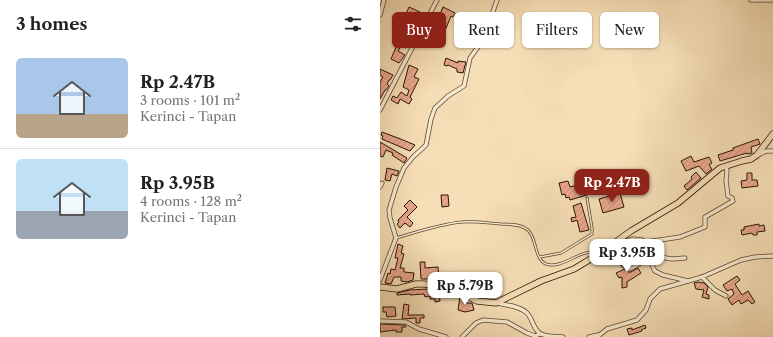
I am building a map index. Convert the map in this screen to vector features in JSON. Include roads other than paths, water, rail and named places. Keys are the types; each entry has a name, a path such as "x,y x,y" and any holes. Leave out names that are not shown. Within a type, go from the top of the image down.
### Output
{"highway":[{"path":"380,287 397,289 416,284 444,286 456,290 477,301 496,303 541,281 574,269 599,254 637,228 671,209 720,168 751,159 757,155 773,134"}],"street":[{"path":"380,15 384,0"},
{"path":"380,110 437,0"},
{"path":"380,280 396,238 389,210 396,187 408,162 426,145 431,119 435,108 448,96 464,86 470,58 483,40 497,0"},
{"path":"751,0 773,0"},
{"path":"757,155 766,151 773,151"},
{"path":"610,246 633,239 646,242 680,237 705,227 705,217 733,202 732,198 728,196 726,181 727,170 725,166"},
{"path":"646,242 653,268 658,273 689,281"},
{"path":"589,337 598,336 607,329 637,320 646,310 650,299 660,289 702,277 741,260 755,257 773,256"},
{"path":"630,269 649,257 672,259 685,258"},
{"path":"702,277 715,290 726,296"},
{"path":"496,303 523,310 530,317 540,334"},
{"path":"462,337 476,323 483,320 507,322 535,336 540,334 563,337"},
{"path":"380,321 406,322 419,329 446,337"}],"lane":[{"path":"540,257 561,253 592,234 587,198"},
{"path":"396,238 442,225 460,222 514,225 527,229 540,257 543,262 547,264 556,265 589,252 599,254"}]}
